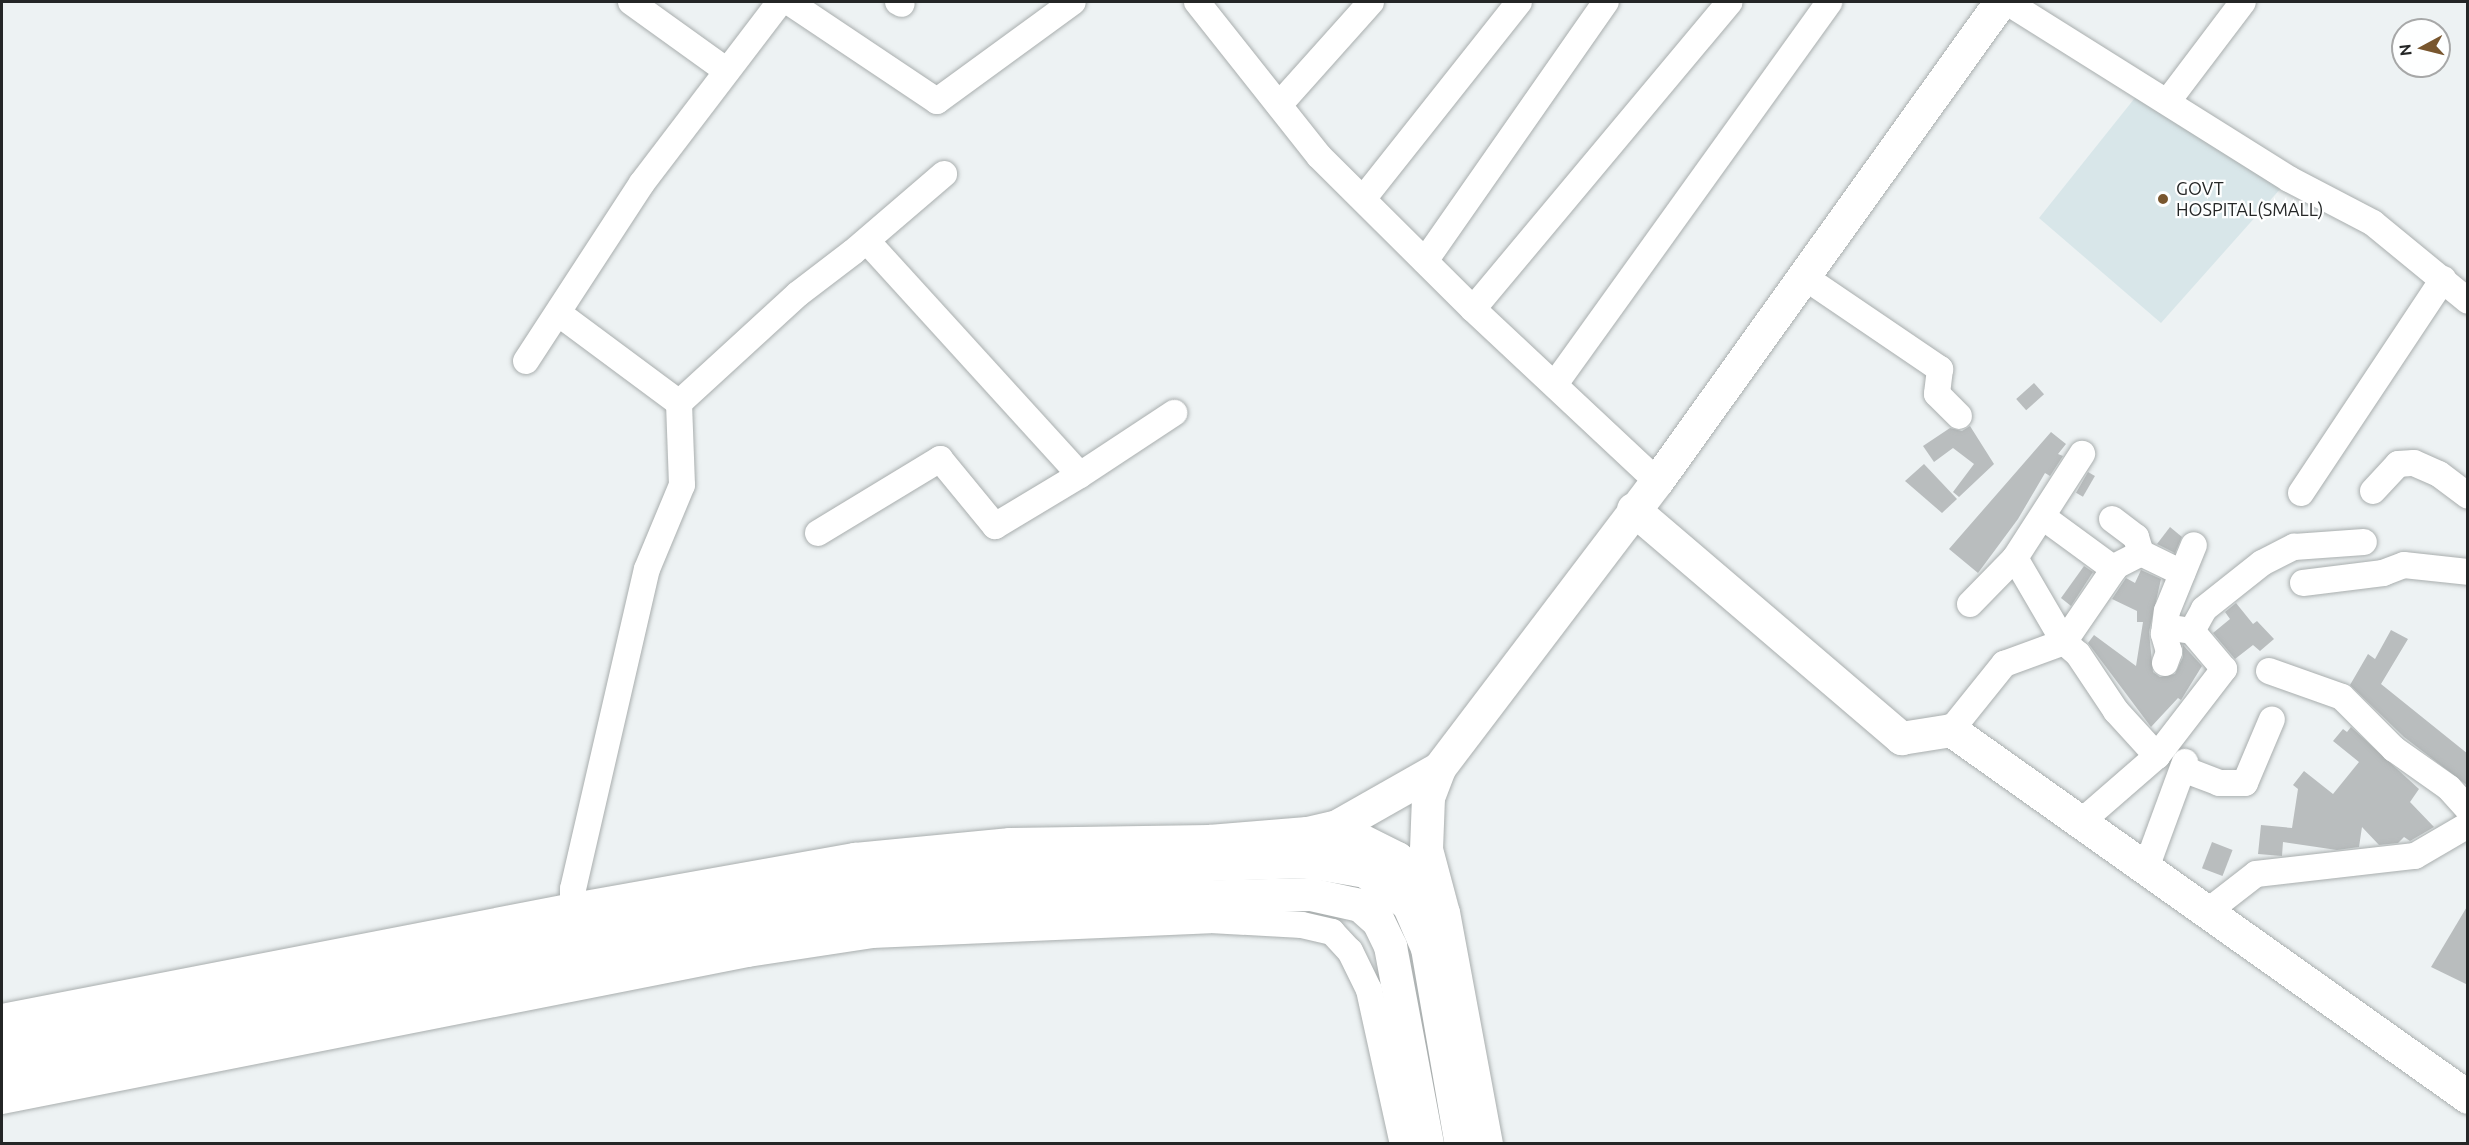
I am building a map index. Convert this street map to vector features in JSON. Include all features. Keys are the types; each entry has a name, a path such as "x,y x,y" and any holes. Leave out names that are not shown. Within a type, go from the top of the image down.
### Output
{"main road":[{"path":"1486,1143 1443,913 1426,849 1428,797 1439,768 1657,481 2000,2"},
{"path":"1633,510 1900,738 1951,730 2468,1097"},
{"path":"2,1020 573,909 855,859 1010,844 1209,841 1307,833 1338,826 1439,768"},
{"path":"1307,833 1355,837 1397,858 1422,881 1443,913"},
{"path":"2,1046 580,933 859,886 1053,869 1305,861 1365,871 1408,904 1427,948 1461,1143"},
{"path":"1210,920 1232,894"},
{"path":"2,1076 583,961 861,914 1061,900 1232,894 1310,894 1360,905 1378,921 1390,946 1399,1061 1427,1143"}],"street":[{"path":"631,2 727,71"},
{"path":"526,361 642,183 780,2"},
{"path":"789,2 936,100 1073,2"},
{"path":"1197,2 1319,156 1473,309 1657,481"},
{"path":"1279,105 1371,2"},
{"path":"1362,199 1520,2"},
{"path":"1425,261 1606,2"},
{"path":"1473,309 1730,2"},
{"path":"1555,384 1829,2"},
{"path":"2007,2 2142,89 2168,101 2289,180 2373,223 2468,301"},
{"path":"2168,101 2243,2"},
{"path":"573,909 573,890 646,569 682,484 679,403 798,294 867,241 944,174"},
{"path":"867,241 1080,476"},
{"path":"1803,276 1940,369 1937,393 1959,416"},
{"path":"2301,493 2443,279"},
{"path":"558,313 679,403"},
{"path":"818,533 940,459 995,526 1080,476 1174,413"},
{"path":"1970,604 2015,558 2082,454"},
{"path":"2373,491 2398,464 2414,463 2439,474 2468,496"},
{"path":"2043,517 2114,569"},
{"path":"2112,519 2136,537 2141,553 2182,573"},
{"path":"2192,631 2204,609 2262,563 2294,547 2364,542"},
{"path":"2165,663 2169,652 2165,627 2182,573 2194,545"},
{"path":"1951,730 2004,664 2064,642 2114,569 2141,553"},
{"path":"2015,558 2064,642 2078,654 2116,711 2157,756"},
{"path":"2303,583 2383,573 2404,565 2468,572"},
{"path":"2081,822 2157,756 2224,669 2192,631 2165,627"},
{"path":"2269,671 2342,697 2394,749 2449,789 2468,809"},
{"path":"2146,868 2184,766 2219,783 2245,783 2272,719"},
{"path":"2207,912 2256,874 2415,856 2468,825"},
{"path":"2,1101 748,954 872,935 1210,920 1302,925 1332,932 1350,951 1399,1061 1403,1143"}],"shaded area":[{"name":"GOVT HOSPITAL(SMALL)","path":"2142,89 2289,179 2161,323 2039,218"}],"building":[{"path":"2034,383 2044,394 2026,410 2016,399"},
{"path":"1970,426 1994,464 1959,497 1953,492 1974,464 1953,448 1934,462 1923,446 1950,428 1962,431"},
{"path":"2051,432 2066,444 2058,454 2063,456 2050,476 2045,473 2018,519 1978,573 1949,549"},
{"path":"1924,464 1957,499 1942,513 1905,481"},
{"path":"2088,472 2095,476 2083,497 2076,493"},
{"path":"2170,527 2182,537 2175,553 2157,544"},
{"path":"2084,566 2093,572 2071,606 2061,598"},
{"path":"2141,570 2161,579 2149,632 2153,672 2160,677 2175,674 2183,657 2183,645 2202,666 2181,700 2178,698 2151,727 2088,643 2094,635 2136,666 2143,622 2137,622 2137,611 2112,599 2126,578 2135,583"},
{"path":"2236,603 2253,624 2257,621 2274,639 2260,651 2253,645 2235,659 2213,633 2230,619 2225,612"},
{"path":"2391,630 2408,639 2381,684 2468,754 2468,786 2404,737 2350,685 2368,654 2375,659"},
{"path":"2351,727 2419,789 2410,802 2434,827 2410,841 2404,837 2398,843 2379,845 2362,827 2359,847 2337,850 2283,842 2282,856 2258,854 2261,825 2292,828 2298,789 2293,785 2304,771 2333,794 2359,762 2333,741 2343,729 2347,732"},
{"path":"2212,842 2233,850 2223,876 2202,868"},
{"path":"2468,905 2468,985 2431,967"}],"place":[{"name":"GOVT HOSPITAL(SMALL)","path":"2163,199"}]}
